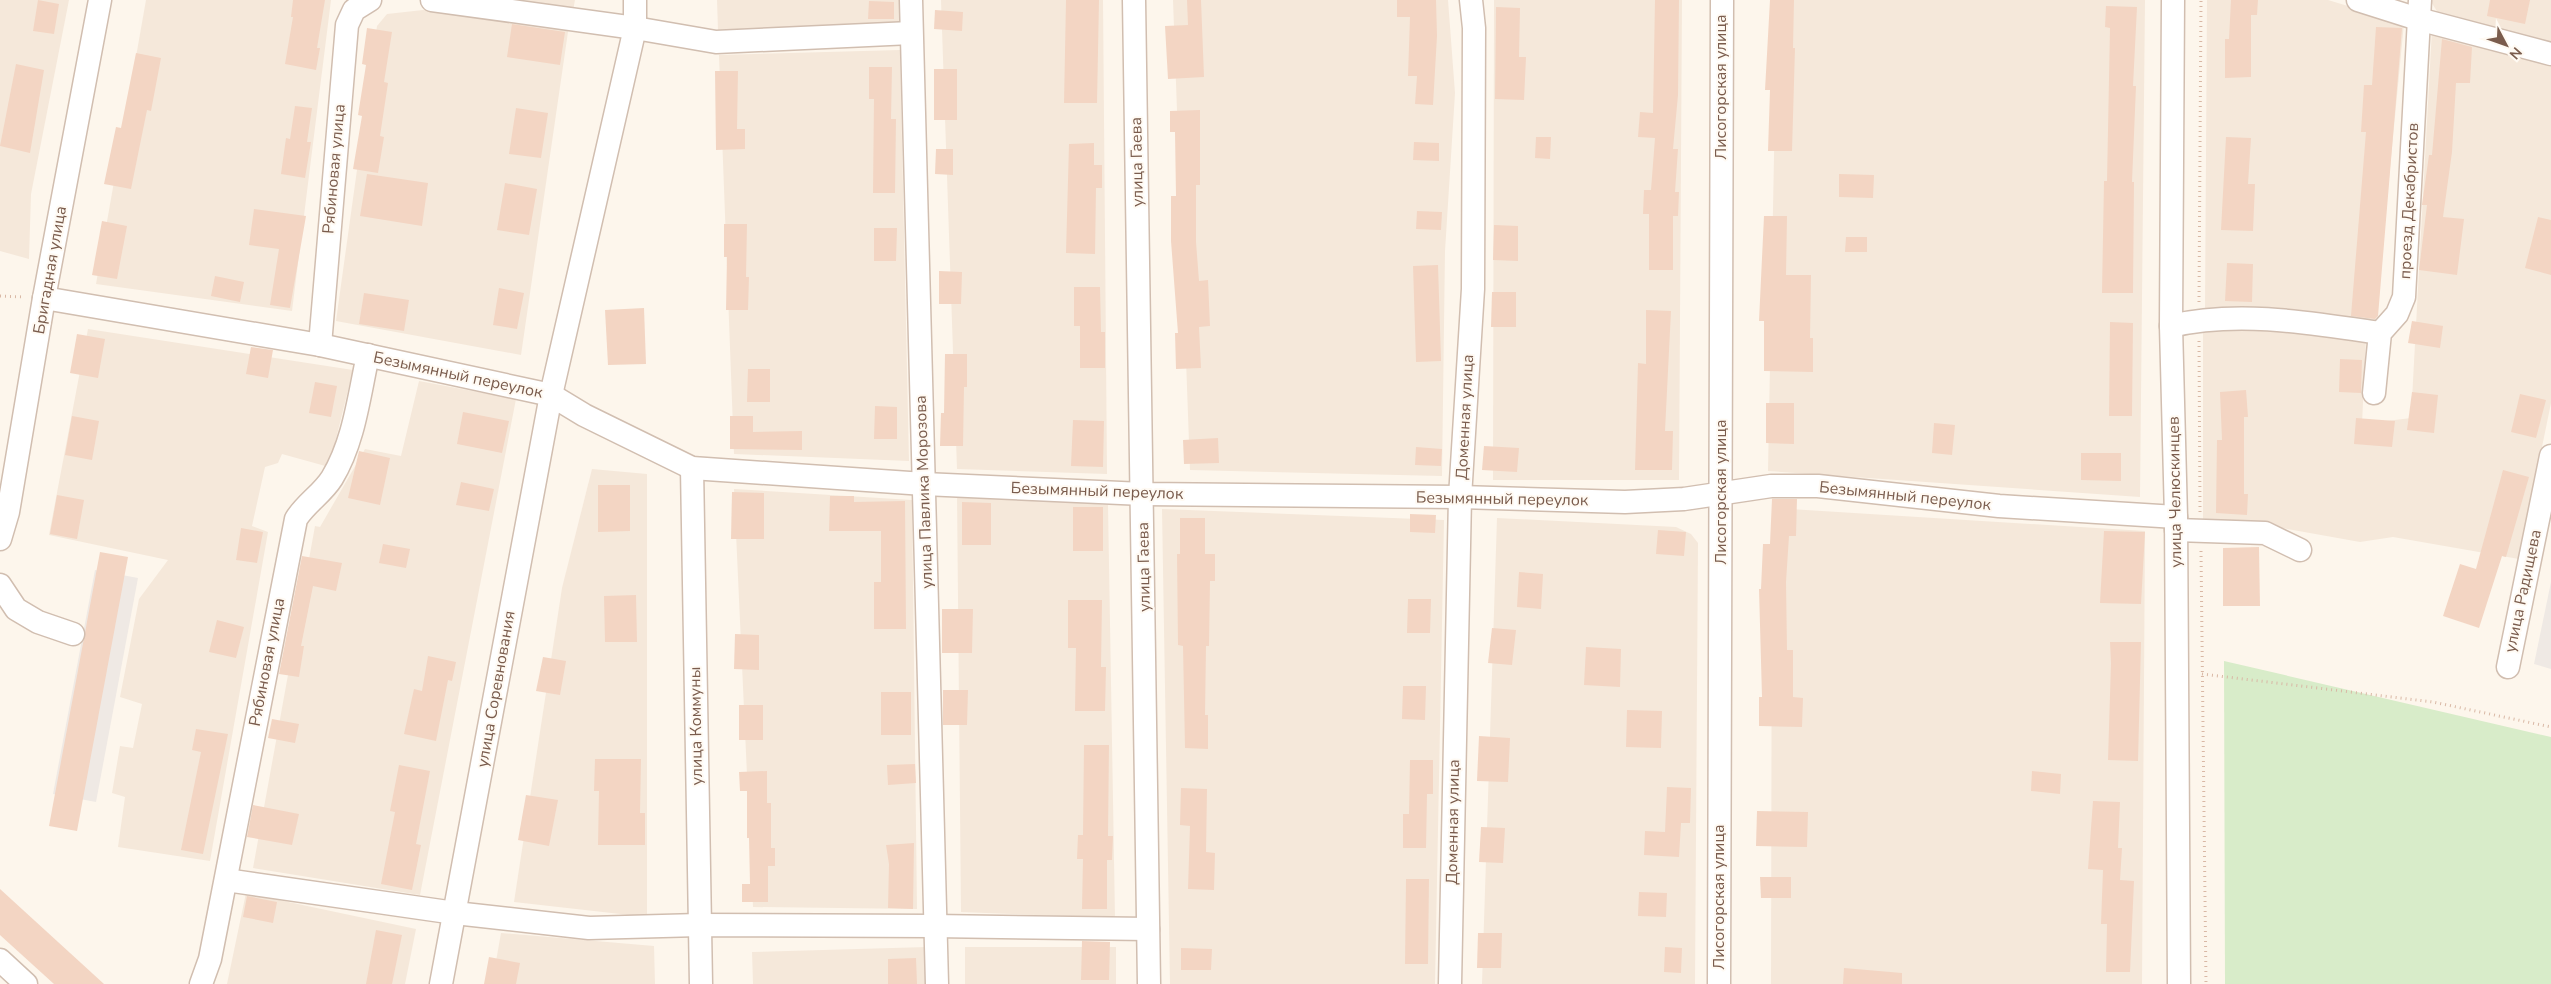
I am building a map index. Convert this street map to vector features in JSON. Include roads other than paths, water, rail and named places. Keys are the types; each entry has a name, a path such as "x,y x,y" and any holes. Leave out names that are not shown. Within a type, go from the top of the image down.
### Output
{"street":[{"name":"Бригадная улица","path":"0,538 8,512 44,298 100,0"},
{"path":"432,0 635,28 716,42 910,33"},
{"name":"улица Соревнования","path":"441,984 550,395 635,28 635,0"},
{"name":"улица Павлика Морозова","path":"911,0 910,33 937,984"},
{"name":"улица Гаева","path":"1134,0 1149,984"},
{"name":"Доменная улица","path":"1450,984 1460,497 1473,289 1474,28 1471,0"},
{"name":"Лисогорская улица","path":"1719,984 1722,0"},
{"name":"улица Челюскинцев","path":"2173,0 2171,326 2176,523 2179,984"},
{"path":"2358,0 2419,10 2551,54"},
{"name":"Рябиновая улица","path":"320,345 347,25 354,10 368,1"},
{"name":"проезд Декабристов","path":"2380,333 2398,314 2404,297 2419,10"},
{"name":"Безымянный переулок","path":"44,298 320,345 550,395 584,415 692,468 924,484 1143,494 1460,497 1625,502 1684,499 1771,486 1818,486 2176,523 2200,532 2265,533 2300,550"},
{"path":"2171,326 2198,320 2253,319 2380,333 2374,393"},
{"name":"Рябиновая улица","path":"201,984 210,959 296,519 330,482 348,442 368,355"},
{"name":"улица Радищева","path":"2508,667 2543,539 2551,456"},
{"name":"улица Коммуны","path":"692,468 701,984"},
{"path":"0,585 16,609 38,622 73,634"},
{"path":"226,880 455,913 588,928 699,925 1148,929"},
{"path":"0,960 26,984"}]}
